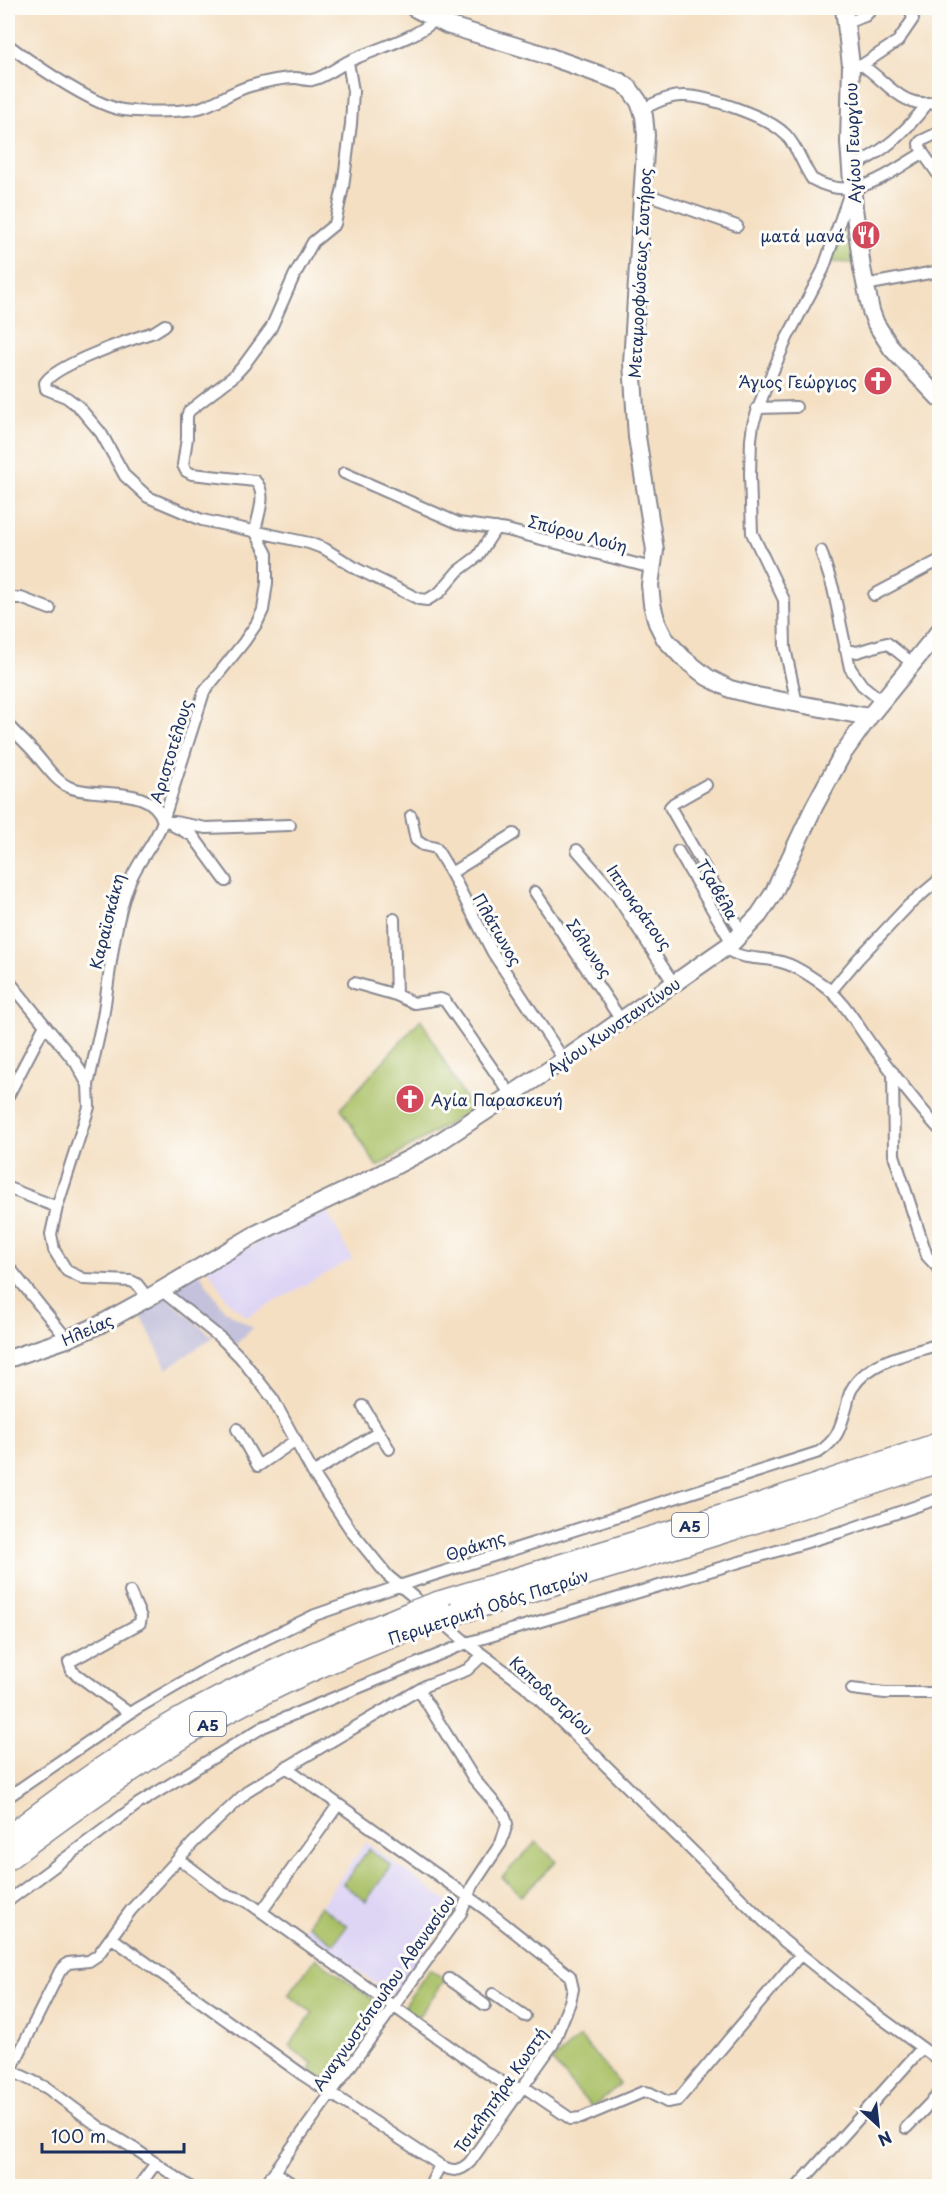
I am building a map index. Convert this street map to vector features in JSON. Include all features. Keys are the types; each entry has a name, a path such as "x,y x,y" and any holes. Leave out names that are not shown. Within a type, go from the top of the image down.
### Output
{"highway":[{"name":"Περιμετρική Οδός Πατρών","path":"8,1837 81,1783 176,1721 269,1673 447,1608 939,1443"},
{"name":"Περιμετρική Οδός Πατρών","path":"447,1608 722,1533 939,1461"},
{"name":"Περιμετρική Οδός Πατρών","path":"8,1859 101,1791 184,1737 232,1710 421,1617"}],"street":[{"path":"414,8 435,20 621,82 634,93 642,109 662,100 693,96 763,119 780,129 794,144 812,179 834,186 853,189 872,183 923,153"},
{"path":"845,15 865,16 873,8"},
{"path":"910,8 913,19 900,38 856,65 897,94 910,100 928,103 939,101"},
{"name":"Αγίου Γεωργίου","path":"845,15 856,65 849,143 851,167 865,285 871,311 882,334 904,363 939,397"},
{"path":"8,45 53,75 100,102 118,109 198,108 254,85 292,78 309,81 316,79 422,29 435,20"},
{"path":"255,531 262,494 261,487 255,481 192,474 186,471 183,465 187,416 189,411 234,376 266,337 294,276 313,242 335,224 343,187 351,124 353,91 348,62"},
{"path":"851,167 886,148 913,122 928,103"},
{"name":"Μεταμορφώσεως Σωτήρος","path":"642,109 646,135 632,363 637,437 655,543 650,585 654,614 660,632 678,653 707,677 741,693 869,717"},
{"path":"939,132 919,144 939,177"},
{"path":"797,704 784,648 783,600 756,544 751,526 751,439 757,408 787,338 823,270 848,194 853,189"},
{"path":"643,193 737,226"},
{"path":"865,285 939,271"},
{"path":"165,325 154,332 99,352 53,374 47,378 45,383 46,389 66,397 78,406 101,433 126,476 148,497 202,520 309,543 325,549 357,570 419,599 427,600 440,592 458,571 478,556 496,528"},
{"path":"757,408 796,407"},
{"name":"Σπύρου Λούη","path":"344,473 459,523 496,528 652,568"},
{"name":"Αριστοτέλους","path":"163,821 204,692 244,642 257,623 262,610 267,583 267,554 255,531"},
{"path":"821,551 838,606 847,659 855,677 882,701"},
{"path":"874,595 939,560"},
{"path":"8,598 21,598 50,609"},
{"name":"Αγίου Κωνσταντίνου","path":"155,1294 256,1234 418,1155 564,1060 733,941 759,915 773,894 827,780 842,754 939,630"},
{"path":"845,649 856,652 887,643 912,663"},
{"path":"8,725 69,787 140,798 155,807 161,813 163,821 193,836 226,881"},
{"path":"706,785 670,807 740,957 778,961 789,965 831,991 849,1009 875,1050 939,1130"},
{"name":"Πλάτωνος","path":"411,816 416,840 423,845 436,848 444,859 493,953 564,1060"},
{"path":"163,821 206,828 290,825"},
{"name":"Καραϊσκάκη","path":"57,1207 89,1107 88,1084 103,1016 111,957 127,888 135,869 163,821"},
{"path":"450,873 514,834"},
{"name":"Ιπποκράτους","path":"577,850 616,895 674,984"},
{"name":"Τζαβέλα","path":"678,851 733,941"},
{"path":"831,991 909,906 939,879"},
{"name":"Σόλωνος","path":"536,892 621,1020"},
{"path":"394,919 396,995"},
{"path":"8,980 76,1063 88,1084"},
{"path":"354,983 396,995 414,1003 440,999 445,1001 510,1095"},
{"path":"8,1096 45,1025"},
{"path":"893,1072 894,1155 927,1256 939,1270"},
{"path":"8,1188 57,1207"},
{"name":"Καποδιστρίου","path":"57,1207 51,1234 54,1251 67,1271 84,1280 131,1281 155,1294 223,1340 240,1357 273,1400 313,1473 352,1532 372,1558 399,1586 467,1643 524,1686 663,1824 800,1955 939,2061"},
{"path":"8,1266 67,1339"},
{"name":"Ηλείας","path":"8,1359 93,1328 155,1294"},
{"name":"Θράκης","path":"8,1797 129,1713 207,1668 315,1615 819,1452 833,1442 839,1431 851,1389 863,1374 879,1364 939,1344"},
{"path":"363,1406 389,1449"},
{"path":"237,1429 258,1466 296,1440"},
{"path":"313,1473 379,1432"},
{"path":"8,1902 138,1804 263,1726 467,1643 844,1531 939,1498"},
{"path":"129,1713 72,1671 69,1662 140,1623 141,1617 130,1592"},
{"path":"189,2187 102,2129 47,2088 9,2070 60,1971 68,1963 93,1959 103,1950 131,1910 179,1859 250,1790 419,1690 467,1670 483,1655"},
{"path":"852,1689 885,1693 939,1693"},
{"name":"Αναγνωστόπουλου Αθανασίου","path":"264,2187 461,1913 467,1898 507,1830 506,1820 500,1809 474,1779 419,1690"},
{"path":"286,1767 467,1898"},
{"path":"262,1911 338,1805"},
{"path":"179,1859 225,1894 243,1899 262,1911 484,2071 510,2087 531,2091 571,2119 581,2118 643,2092 667,2102 675,2102 800,1955"},
{"name":"Τσικλητήρα Κωστή","path":"430,2187 440,2165 454,2171 460,2170 470,2162 542,2060 556,2037 570,2002 572,1983 564,1969 488,1911 467,1898"},
{"path":"112,1938 331,2094 440,2165"},
{"path":"449,1979 485,2005"},
{"path":"494,1994 525,2016"},
{"path":"798,2187 922,2048"},
{"path":"906,2128 939,2093"},
{"path":"139,2187 156,2163"},
{"path":"275,2172 295,2187"}],"shaded area":[{"path":"326,1209 352,1259 247,1317 228,1301 207,1267"},
{"path":"198,1271 224,1310 253,1328 235,1345 168,1290"},
{"path":"161,1293 213,1337 167,1369 138,1309"},
{"path":"366,1842 455,1907 393,1996 302,1932"}],"green space":[{"path":"840,230 853,233 857,263 830,262"},
{"path":"421,1019 471,1110 377,1167 341,1108"},
{"path":"536,1842 556,1861 521,1896 502,1877"},
{"path":"369,1849 391,1866 366,1901 343,1884"},
{"path":"320,1906 347,1926 334,1944 307,1924"},
{"path":"316,1958 384,2008 333,2079 330,2080 321,2078 310,2070 313,2064 289,2046 313,2013 288,1995"},
{"path":"430,1969 445,1980 418,2017 403,2007"},
{"path":"580,2037 620,2084 592,2108 552,2061"}],"place":[{"name":"ματά μανά","path":"866,235"},
{"name":"Άγιος Γεώργιος","path":"878,381"},
{"name":"Αγία Παρασκευή","path":"410,1099"}]}
